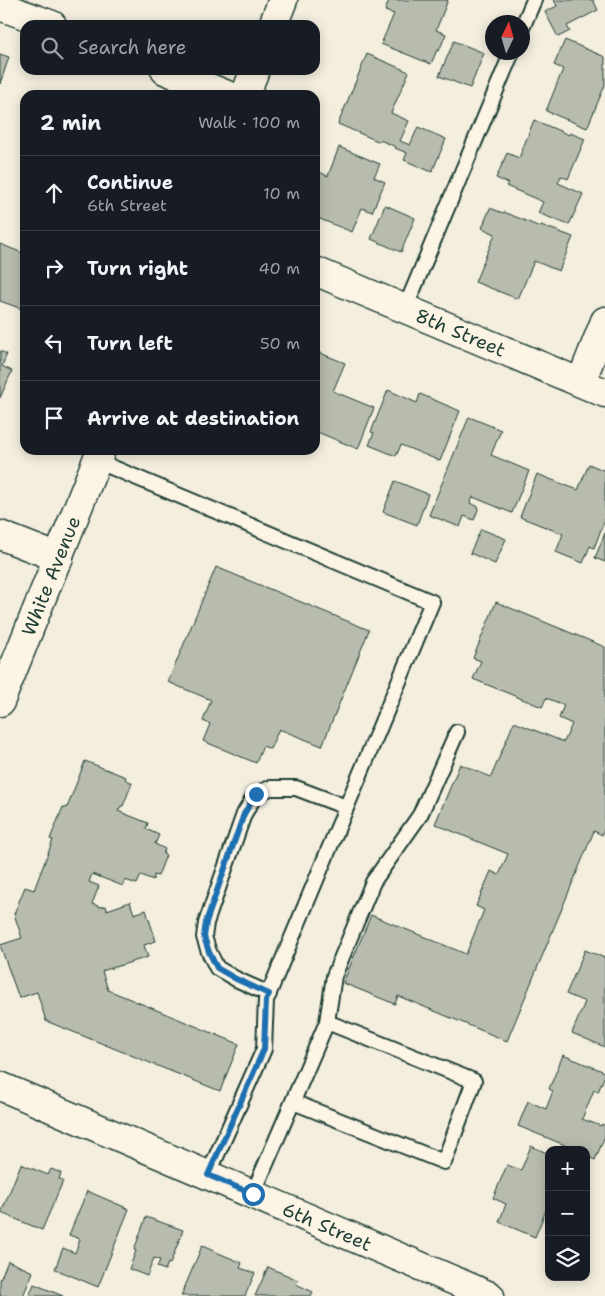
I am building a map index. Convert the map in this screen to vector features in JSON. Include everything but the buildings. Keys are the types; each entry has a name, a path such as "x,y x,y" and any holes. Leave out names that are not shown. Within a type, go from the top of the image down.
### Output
{"street":[{"path":"275,20 283,0"},
{"path":"0,6 38,20"},
{"path":"177,75 215,90"},
{"path":"248,90 253,75"},
{"name":"8th Street","path":"320,273 593,388"},
{"path":"593,388 605,321"},
{"name":"White Avenue","path":"0,702 99,455"},
{"path":"0,535 58,558"},
{"name":"6th Street","path":"0,1086 490,1296"}],"lane":[{"path":"528,15 534,0"},
{"path":"405,309 509,60"},
{"path":"99,455 432,602 266,1000 264,1049 208,1175"},
{"path":"253,1194 327,1022 334,976 373,882 420,815 456,732"},
{"path":"269,994 217,968 204,937 206,922 244,814 256,794 270,788 296,788 346,807"},
{"path":"293,1102 444,1162 474,1081 327,1022"}],"route":[{"path":"253,1194 208,1175 264,1049 266,1000 269,994 217,968 204,937 206,922 244,814 256,794"}]}
